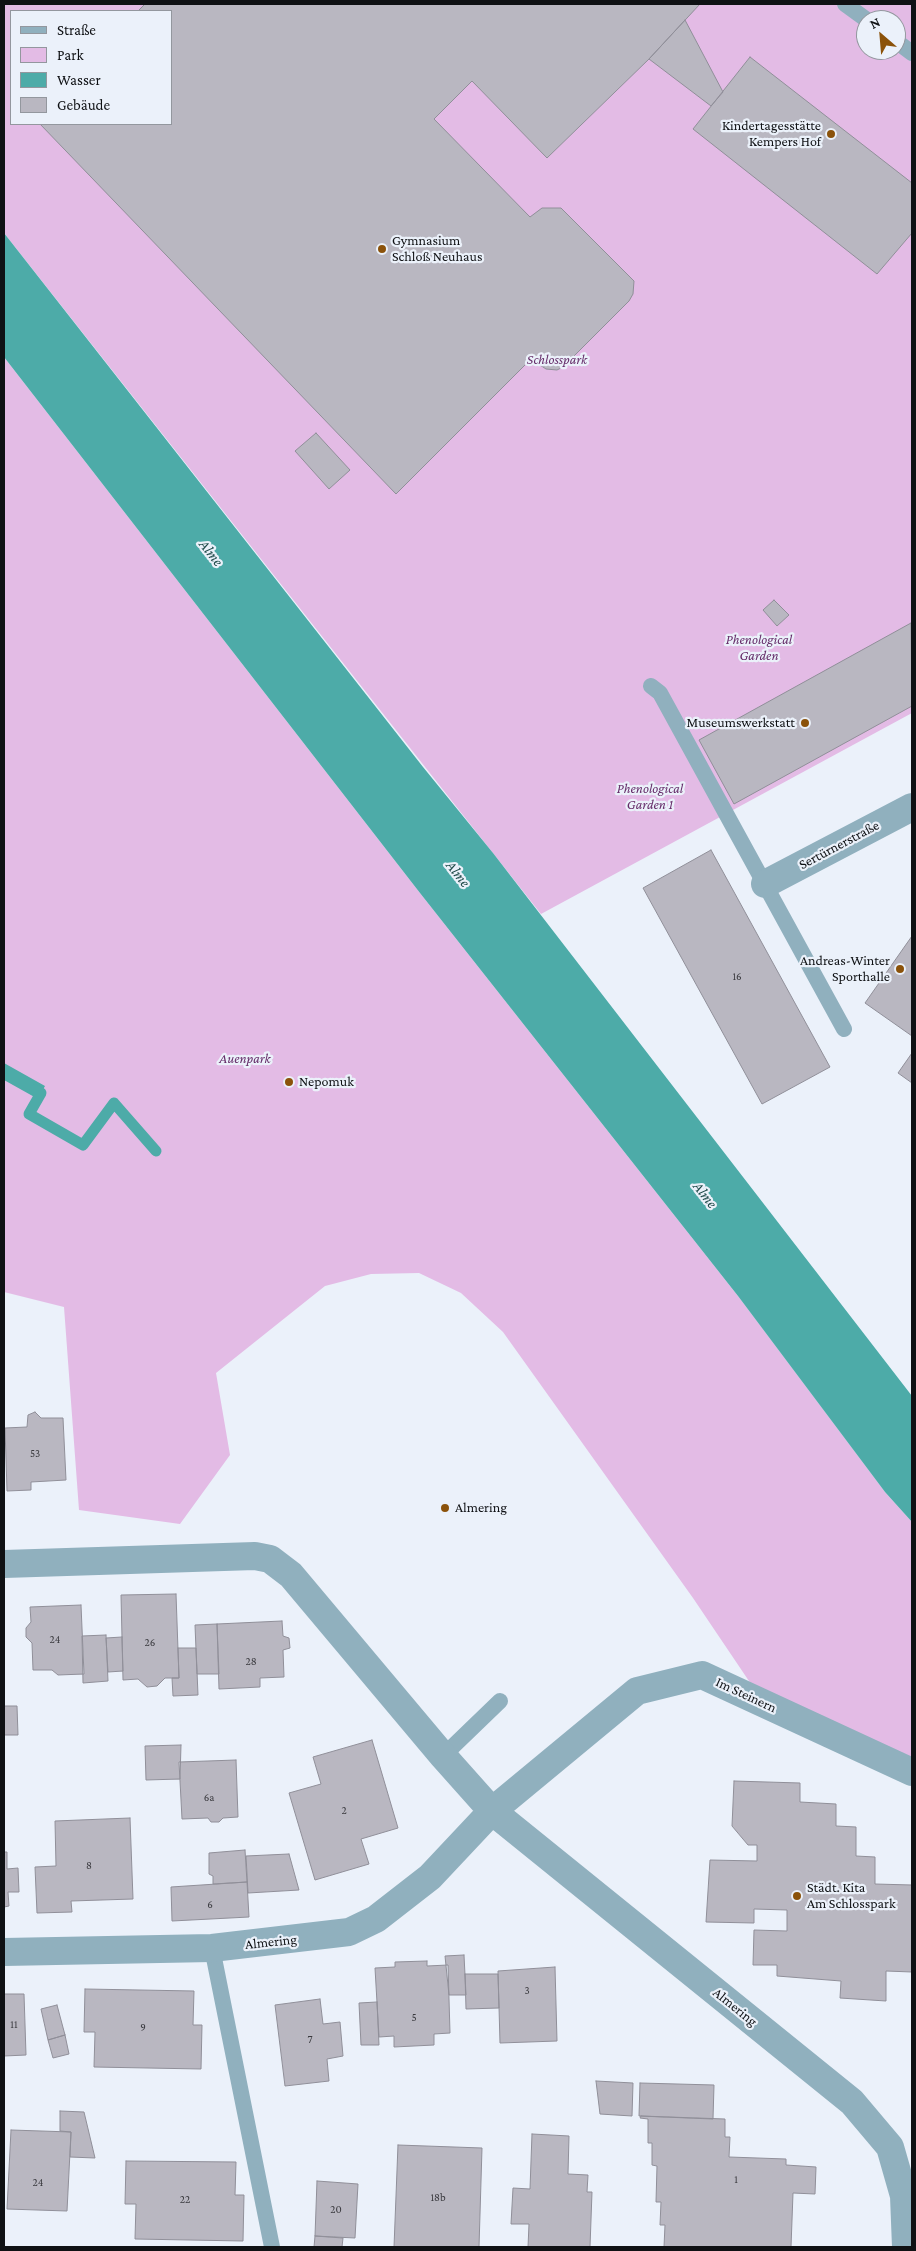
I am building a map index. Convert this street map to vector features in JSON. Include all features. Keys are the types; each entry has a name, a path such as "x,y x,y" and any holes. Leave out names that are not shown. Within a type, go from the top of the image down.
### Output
{"street":[{"name":"Sertürnerstraße","path":"765,884 912,807"},
{"name":"Almering","path":"4,1564 255,1556 270,1559 291,1575 315,1602 443,1756 492,1811 852,2102 890,2147 898,2168 904,2196 906,2247"},
{"name":"Im Steinern","path":"492,1811 637,1691 702,1675 912,1772"},
{"name":"Almering","path":"4,1952 212,1948 349,1932 376,1919 430,1877 492,1811"}],"lane":[{"path":"845,4 856,12"},
{"path":"651,686 660,693 844,1029"},
{"path":"443,1756 500,1701"},
{"path":"212,1948 272,2247"}],"green space":[{"name":"Schlosspark","path":"4,4 912,4 912,713 541,914 4,233"},
{"name":"Auenpark","path":"4,357 420,893 738,1296 885,1492 912,1522 912,1760 755,1690 693,1598 503,1332 461,1293 419,1273 371,1274 325,1286 216,1373 230,1455 180,1524 79,1510 64,1307 4,1292"}],"water":[{"name":"Alme","path":"4,233 423,767 493,853 912,1396 912,1522 885,1492 738,1296 420,893 4,357"},
{"path":"4,1063 45,1086 38,1099 4,1080"}],"building":[{"name":"Gymnasium Schloß Neuhaus","path":"145,4 700,4 649,59 547,158 472,81 434,119 530,217 542,208 561,208 634,281 633,294 629,301 563,367 557,370 546,369 531,359 396,494 41,125 172,125 172,10 139,10"},
{"path":"685,20 723,92 711,106 649,59"},
{"path":"750,57 912,183 912,233 877,274 693,129"},
{"path":"316,433 350,470 329,489 295,451"},
{"path":"774,600 789,615 777,626 763,610"},
{"name":"Museumswerkstatt","path":"911,623 912,706 734,804 699,740"},
{"path":"711,850 830,1067 762,1104 643,888"},
{"name":"Andreas-Winter Sporthalle","path":"912,936 912,1036 865,1003"},
{"path":"912,1053 912,1083 898,1073"},
{"path":"35,1412 41,1418 63,1418 66,1480 31,1482 31,1490 7,1491 5,1428 27,1427 28,1415"},
{"path":"176,1594 179,1678 165,1678 157,1686 147,1687 138,1679 123,1680 121,1595"},
{"path":"81,1605 84,1674 58,1675 52,1670 33,1670 32,1643 26,1637 26,1628 31,1622 30,1607"},
{"path":"282,1621 283,1636 289,1638 290,1648 283,1650 284,1677 260,1678 260,1687 219,1689 217,1624"},
{"path":"217,1624 219,1674 197,1674 195,1625"},
{"path":"106,1635 108,1681 83,1683 82,1636"},
{"path":"122,1637 123,1671 108,1672 106,1638"},
{"path":"178,1648 196,1648 198,1695 173,1696 172,1678 179,1678"},
{"path":"4,1706 17,1706 18,1735 4,1735"},
{"path":"372,1740 398,1828 361,1839 369,1864 315,1880 289,1793 321,1784 313,1757"},
{"path":"181,1745 180,1779 146,1780 145,1746"},
{"path":"236,1760 238,1817 223,1818 219,1822 211,1822 208,1818 182,1819 179,1762"},
{"path":"734,1781 800,1783 800,1802 836,1804 836,1826 856,1827 856,1856 875,1857 875,1884 912,1885 912,1972 886,1971 886,2001 840,1998 841,1981 777,1976 777,1965 753,1965 754,1930 787,1931 787,1910 754,1909 754,1923 706,1922 710,1860 757,1861 757,1845 748,1845 732,1826"},
{"path":"130,1818 133,1899 71,1901 72,1912 37,1913 35,1867 56,1866 55,1821"},
{"path":"245,1850 247,1882 213,1884 213,1876 209,1874 209,1853"},
{"path":"4,1852 7,1852 7,1869 18,1868 19,1892 8,1892 9,1906 4,1907"},
{"path":"289,1854 299,1890 248,1893 246,1856"},
{"path":"247,1882 249,1917 172,1921 171,1887"},
{"path":"464,1955 466,1995 449,1995 445,1956"},
{"path":"427,1961 427,1966 448,1965 450,2033 434,2034 434,2045 394,2047 394,2036 379,2037 375,1968 395,1967 395,1962"},
{"path":"555,1967 557,2041 500,2043 498,1971"},
{"path":"465,1974 498,1974 499,2008 466,2009"},
{"path":"85,1989 194,1991 193,2025 202,2025 201,2069 94,2067 95,2032 84,2032"},
{"path":"4,1994 24,1994 26,2055 4,2056"},
{"path":"320,1999 323,2024 340,2022 343,2056 327,2059 329,2081 285,2086 275,2005"},
{"path":"377,2002 379,2045 361,2045 359,2003"},
{"path":"57,2005 65,2035 48,2040 41,2009"},
{"path":"65,2035 69,2054 53,2058 48,2040"},
{"path":"596,2081 633,2083 632,2116 600,2114"},
{"path":"640,2083 714,2085 713,2119 639,2116"},
{"path":"60,2111 84,2112 95,2158 70,2157 71,2132 60,2131"},
{"path":"641,2116 725,2119 725,2137 730,2137 729,2157 786,2159 786,2165 816,2167 815,2194 793,2193 791,2247 664,2247 665,2225 660,2225 661,2202 656,2202 657,2166 652,2165 652,2143 648,2143 648,2119 640,2118"},
{"path":"11,2130 71,2132 67,2211 7,2209"},
{"path":"532,2134 569,2136 568,2174 588,2175 587,2192 592,2192 590,2247 528,2247 529,2224 511,2224 513,2188 530,2189"},
{"path":"398,2145 482,2148 479,2247 394,2247"},
{"path":"126,2161 236,2162 235,2195 244,2195 243,2241 135,2239 136,2204 125,2204"},
{"path":"317,2181 358,2184 355,2238 315,2236"},
{"path":"315,2236 343,2238 342,2247 314,2247"}],"waterway":[{"path":"35,1090 41,1093 29,1114 83,1145 114,1103 156,1151"}],"place":[{"name":"Kindertagesstätte Kempers Hof","path":"831,134"},
{"name":"Gymnasium Schloß Neuhaus","path":"382,249"},
{"name":"Museumswerkstatt","path":"805,723"},
{"name":"Andreas-Winter Sporthalle","path":"900,969"},
{"name":"Nepomuk","path":"289,1082"},
{"name":"Almering","path":"445,1508"},
{"name":"Städt. Kita Am Schlosspark","path":"797,1896"}],"park label":[{"name":"Phenological Garden","path":"759,648"},
{"name":"Phenological Garden 1","path":"650,798"}]}
